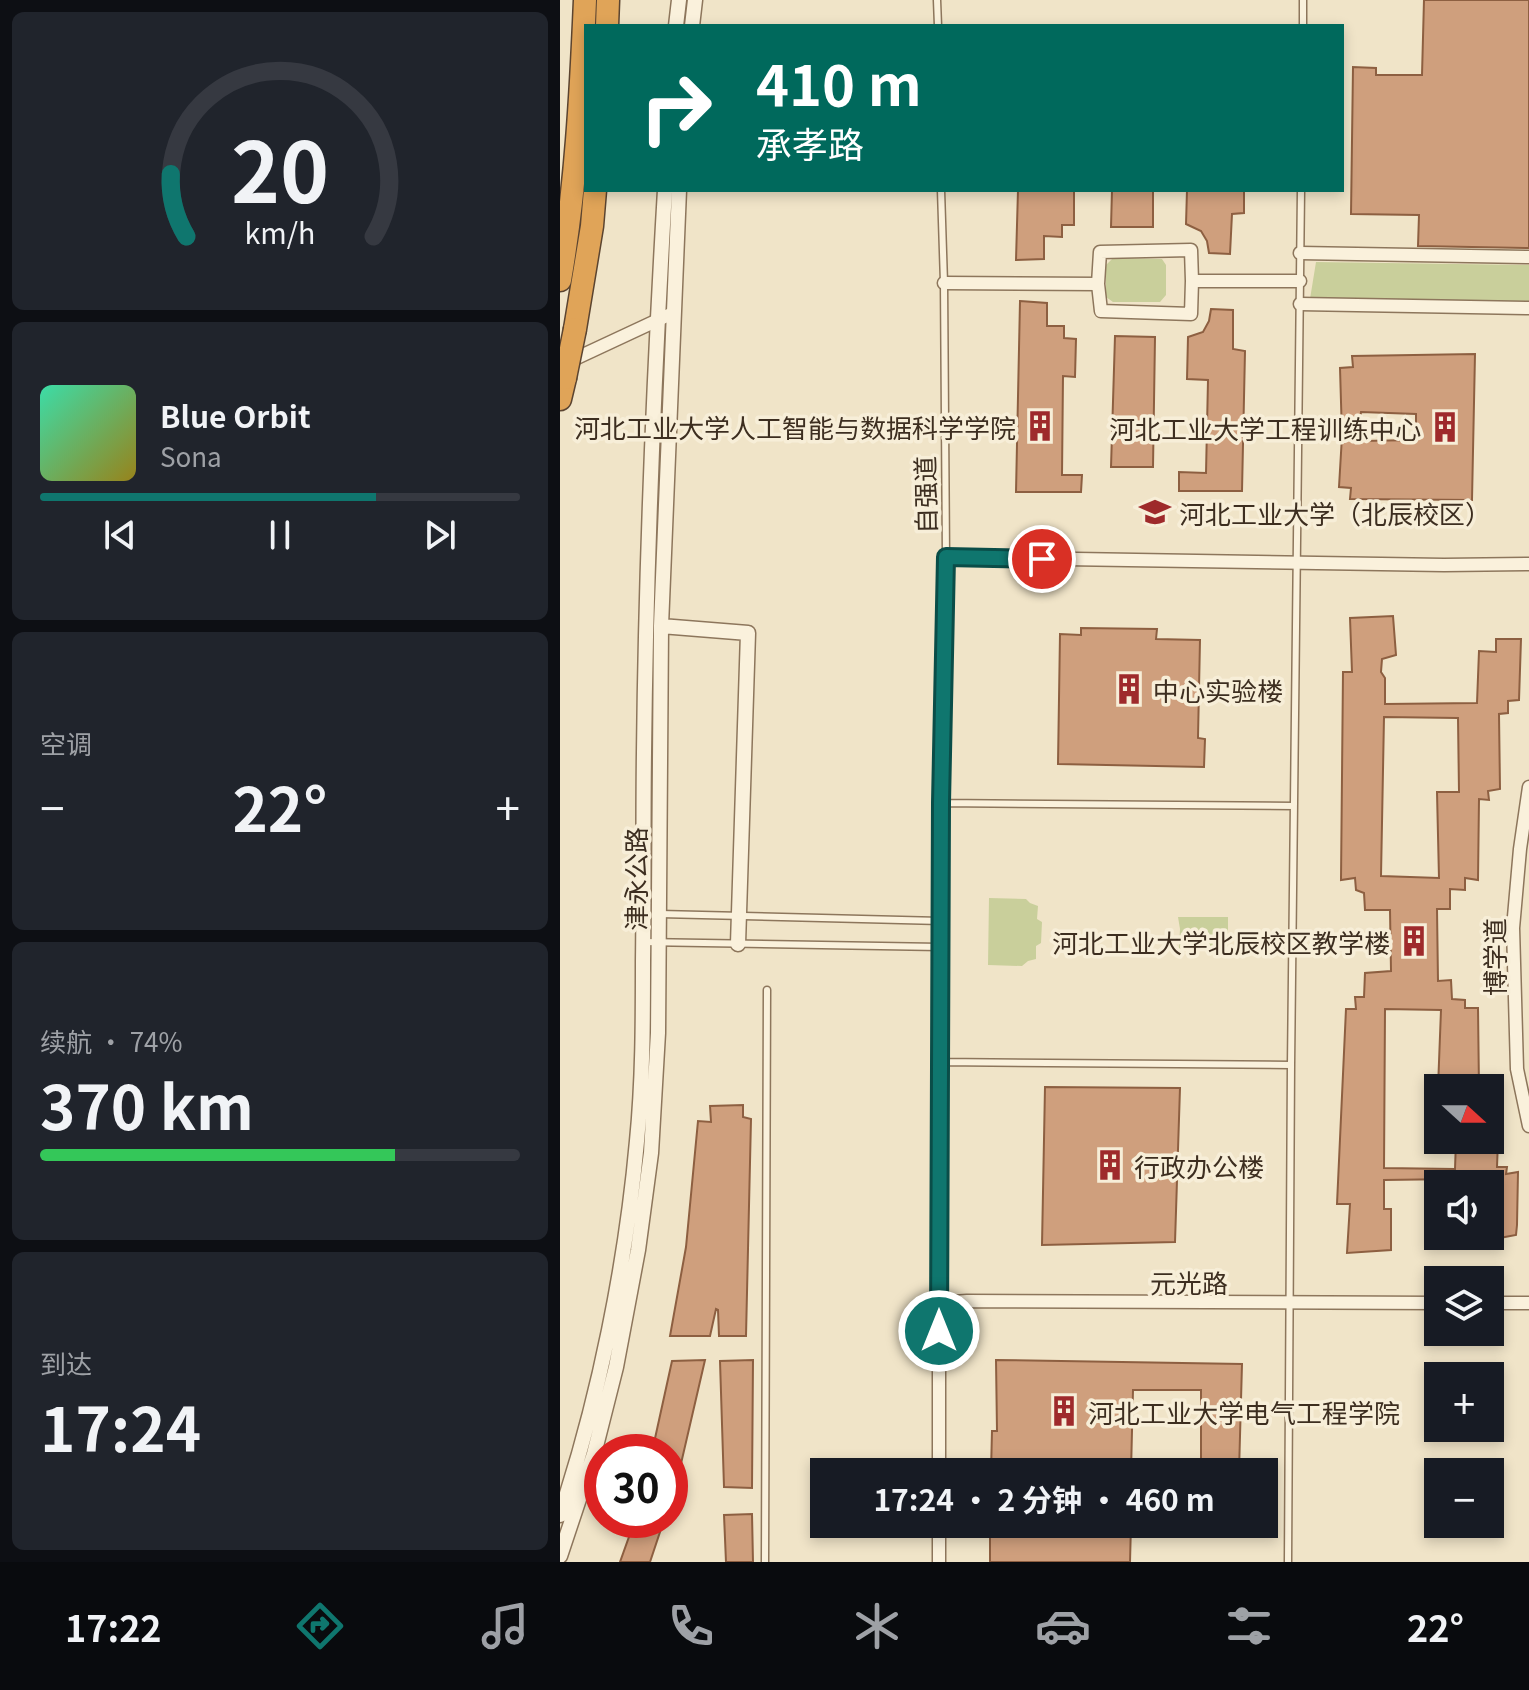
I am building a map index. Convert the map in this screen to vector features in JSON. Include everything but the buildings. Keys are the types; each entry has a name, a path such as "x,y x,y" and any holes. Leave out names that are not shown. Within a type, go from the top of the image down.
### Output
{"highway":[{"path":"584,24 585,0"},
{"path":"607,24 608,0"},
{"path":"560,280 581,110 584,28"},
{"path":"562,381 575,329 595,192"}],"street":[{"path":"676,24 679,0"},
{"path":"692,24 695,0"},
{"name":"津永公路","path":"560,1515 615,1298 637,1142 651,942 647,608 665,192"},
{"name":"津永公路","path":"651,914 679,192"},
{"path":"1191,250 1192,281 1191,314 1101,311 1098,284 1100,252 1191,250"},
{"path":"1300,253 1529,257"},
{"path":"1192,281 1300,281"},
{"path":"944,283 1098,284"},
{"path":"1300,304 1529,308"},
{"path":"562,381 673,313"},
{"path":"946,557 1529,564"},
{"path":"661,626 748,633 738,944"},
{"name":"博学道","path":"1529,787 1513,928 1517,1069 1529,1126"},
{"name":"津永公路","path":"560,1556 590,1469 606,1409 625,1328 638,1250 651,1153 658,1033 651,942"},
{"name":"元光路","path":"939,1303 1424,1303"},
{"name":"自强道","path":"939,1303 939,1458"},
{"path":"1504,1303 1529,1303"},
{"path":"939,1538 939,1562"}],"lane":[{"path":"937,0 938,24"},
{"path":"1303,0 1303,24"},
{"name":"自强道","path":"939,1303 941,803 946,557 941,192"},
{"path":"1288,1562 1301,192"},
{"path":"941,803 1294,806"},
{"path":"651,914 941,921"},
{"path":"651,942 940,947"},
{"path":"765,1562 767,990"},
{"path":"939,1062 1291,1065"}],"green space":[{"path":"1113,258 1162,259 1166,265 1166,295 1160,302 1113,302 1106,297 1106,265"},
{"path":"1316,262 1529,265 1529,304 1310,299"},
{"path":"989,898 1026,899 1038,906 1037,919 1042,922 1036,959 1022,966 988,965"},
{"path":"1178,917 1228,917 1228,949 1179,949"}],"place":[{"name":"河北工业大学人工智能与数据科学学院","path":"1040,426"},
{"name":"河北工业大学工程训练中心","path":"1445,427"},
{"name":"河北工业大学（北辰校区）","path":"1155,512"},
{"name":"中心实验楼","path":"1129,689"},
{"name":"河北工业大学北辰校区教学楼","path":"1414,941"},
{"name":"行政办公楼","path":"1110,1165"},
{"name":"河北工业大学电气工程学院","path":"1064,1411"}],"route":[{"path":"939,1331 941,803 946,557 1042,559"}]}
